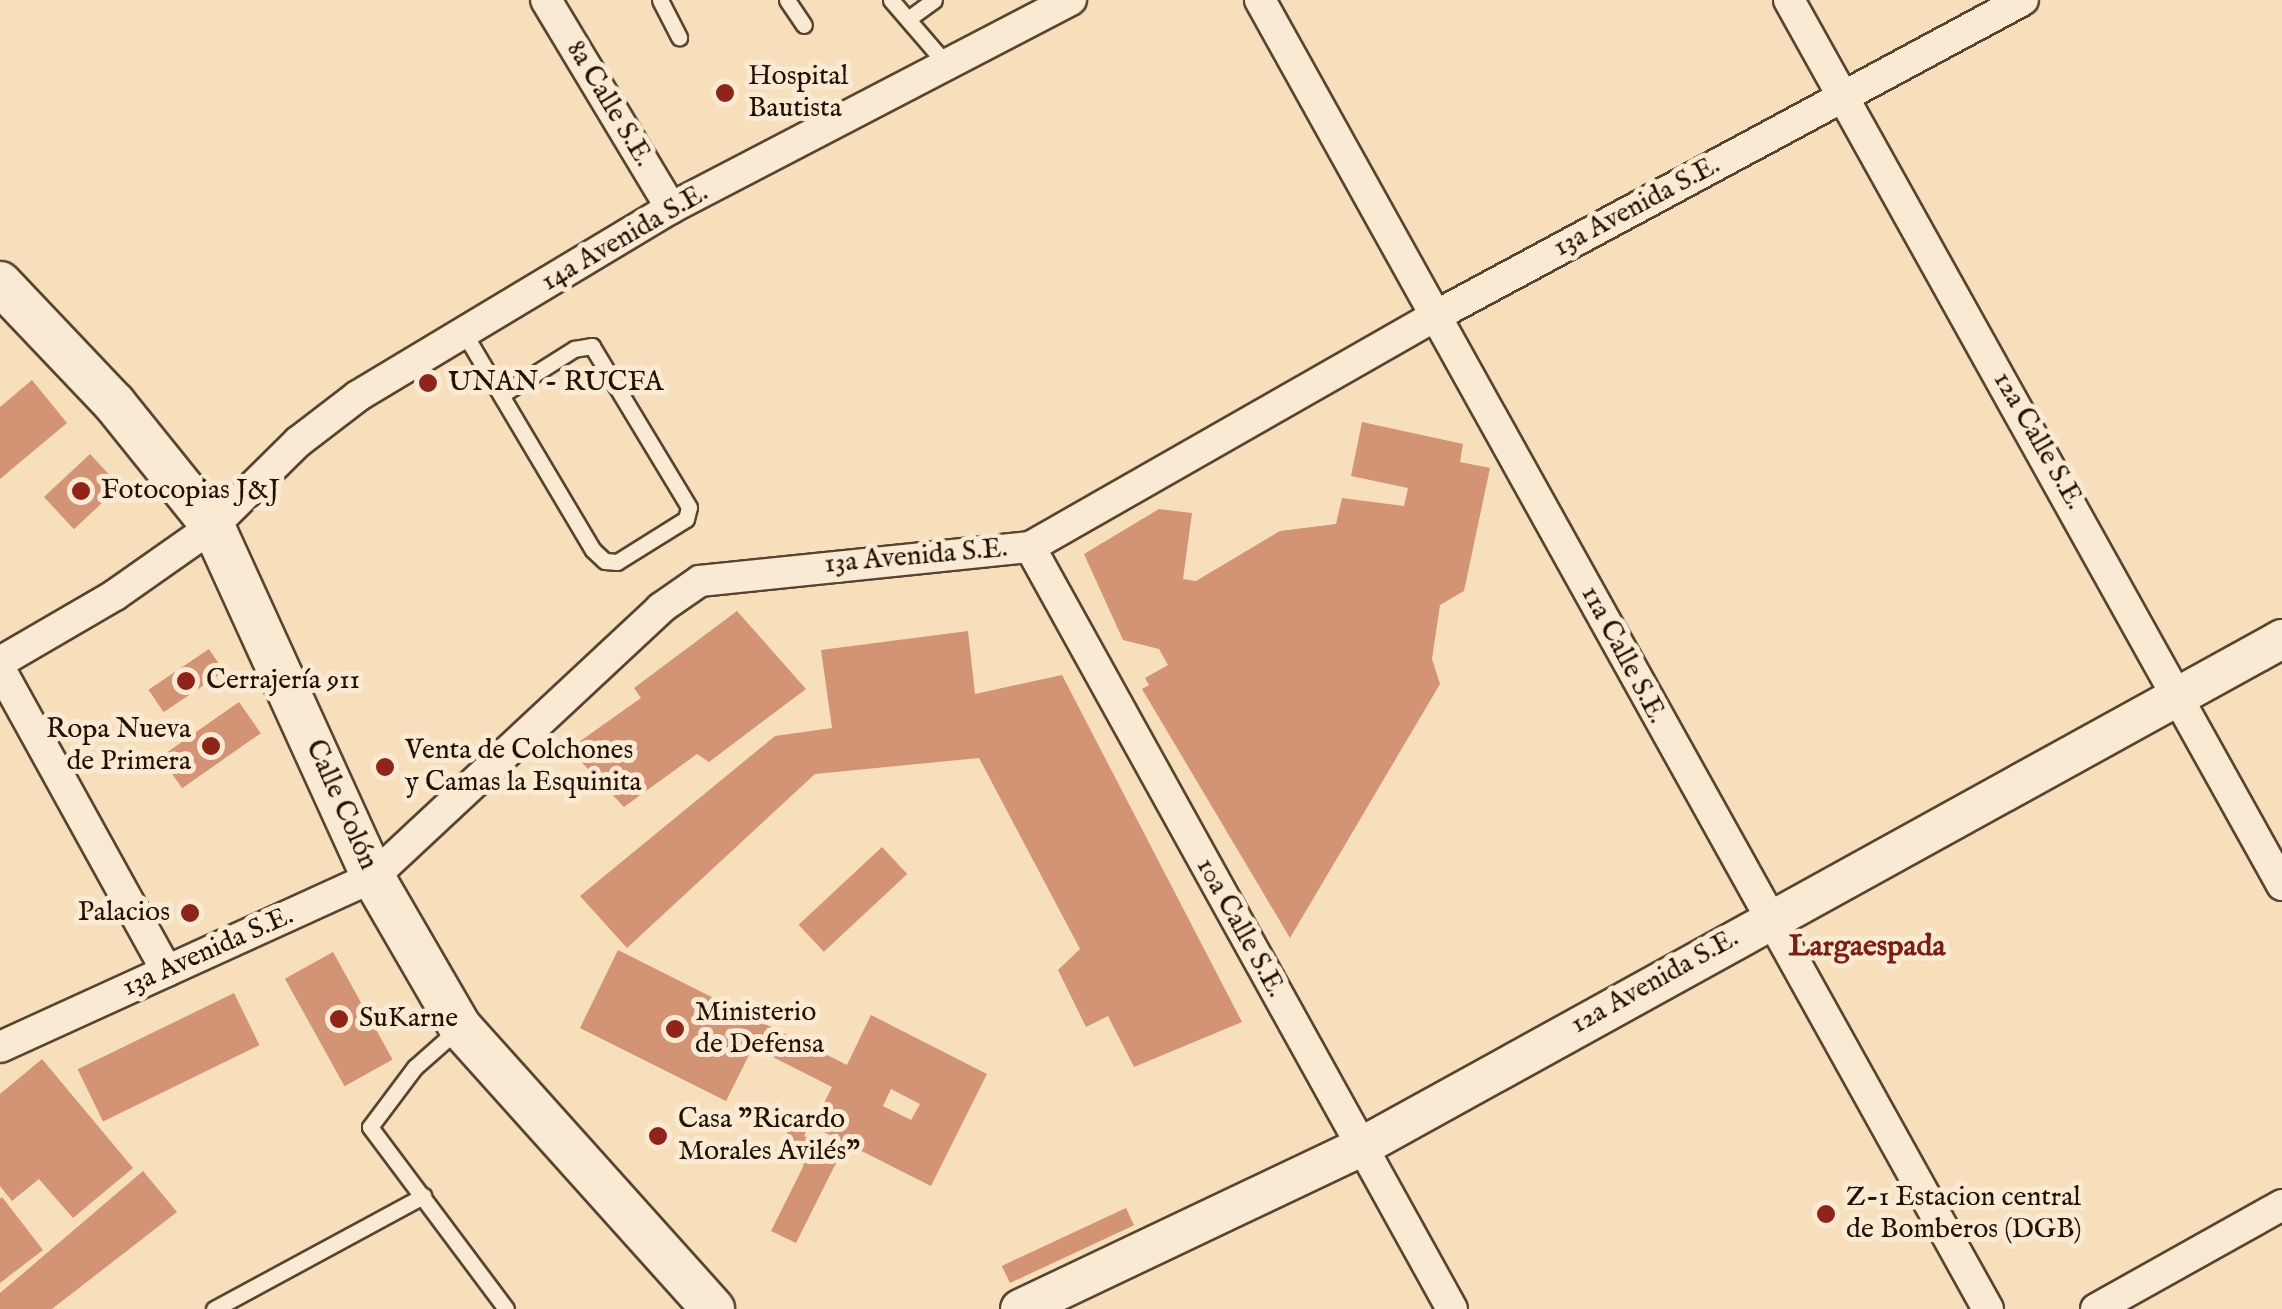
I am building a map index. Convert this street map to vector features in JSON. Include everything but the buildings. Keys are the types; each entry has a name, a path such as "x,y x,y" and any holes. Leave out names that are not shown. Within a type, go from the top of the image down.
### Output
{"main road":[{"name":"Calle Colón","path":"0,283 114,403 213,526 373,877 460,1027 713,1309"}],"street":[{"name":"8a Calle S.E.","path":"546,0 671,208"},
{"name":"14a Avenida S.E.","path":"0,666 213,526 298,442 358,396 671,208 1070,0"},
{"name":"11a Calle S.E.","path":"1260,0 1439,314 1766,919 1988,1309"},
{"name":"12a Calle S.E.","path":"1789,0 2182,694 2282,884"},
{"name":"13a Avenida S.E.","path":"0,1047 373,877 661,608 700,581 1030,547 1439,314 2024,0"},
{"name":"10a Calle S.E.","path":"1030,547 1452,1309"},
{"name":"12a Avenida S.E.","path":"1020,1309 1361,1148 1766,919 2282,639"},
{"path":"0,666 166,971"},
{"path":"2096,1309 2282,1205"}],"lane":[{"path":"660,0 679,38"},
{"path":"787,0 804,24"},
{"path":"891,0 947,64"},
{"path":"908,19 934,0"},
{"path":"464,333 501,395 605,561 618,562 686,519 689,507 592,346 574,350 501,395"},
{"path":"460,1027 415,1067 370,1127 506,1309"},
{"path":"214,1309 424,1196"}],"place":[{"name":"Hospital Bautista","path":"725,93"},
{"name":"UNAN - RUCFA","path":"428,383"},
{"name":"Fotocopias J&J","path":"81,491"},
{"name":"Cerrajería 911","path":"186,681"},
{"name":"Ropa Nueva de Primera","path":"211,746"},
{"name":"Venta de Colchones y Camas la Esquinita","path":"385,767"},
{"name":"Palacios","path":"190,913"},
{"name":"SuKarne","path":"339,1019"},
{"name":"Ministerio de Defensa","path":"675,1029"},
{"name":"Casa \"Ricardo Morales Avilés\"","path":"658,1136"},
{"name":"Z-1 Estacion central de Bomberos (DGB)","path":"1826,1214"}],"district":[{"name":"Largaespada","path":"1867,947"}]}
